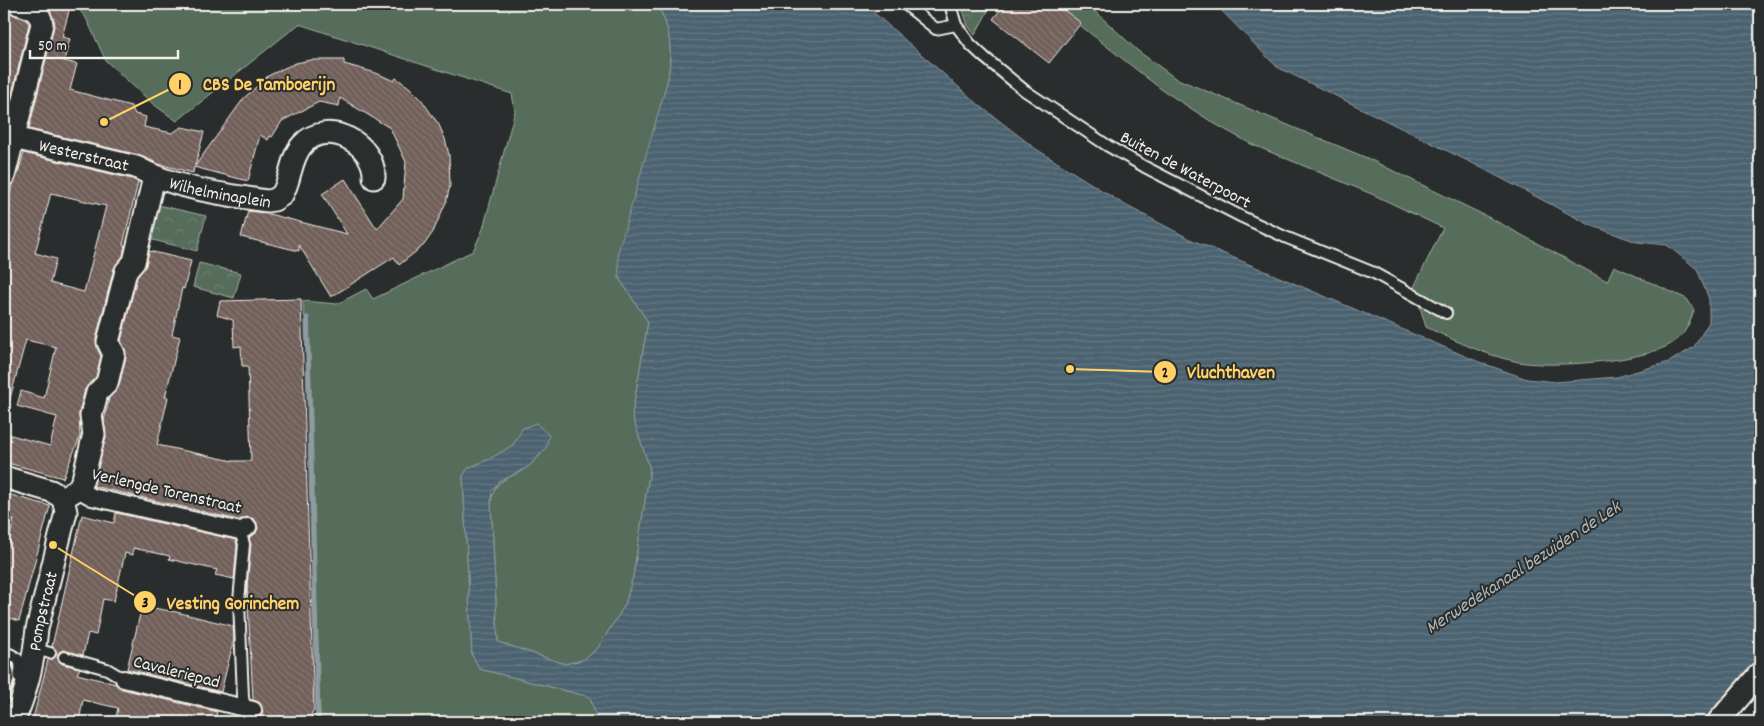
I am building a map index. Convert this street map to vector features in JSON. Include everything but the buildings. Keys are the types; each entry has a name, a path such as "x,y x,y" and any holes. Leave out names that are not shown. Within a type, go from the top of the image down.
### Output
{"street":[{"path":"4,176 42,24 39,14 23,5"},
{"name":"Wilhelminaplein","path":"154,177 226,196 267,201 274,200 282,195 295,159 302,146 313,138 331,134 352,140 365,150 374,166 374,178"},
{"name":"Westerstraat","path":"14,138 136,167 154,177"},
{"path":"4,477 51,491 70,494 83,479 94,434 91,416 96,393 107,382 114,354 108,342 126,272 134,262 130,252 154,177"},
{"name":"Verlengde Torenstraat","path":"70,494 244,528"},
{"name":"Pompstraat","path":"11,722 18,711 42,651 37,629 70,494"},
{"path":"1718,722 1760,673"},
{"name":"Cavaleriepad","path":"124,679 249,713"},
{"path":"4,709 11,722"}],"lane":[{"path":"905,4 936,29 956,25"},
{"name":"Buiten de Waterpoort","path":"950,4 956,25 970,44 1024,90 1108,146 1145,168 1242,217 1285,237 1374,273 1446,312"},
{"path":"244,528 239,601 243,697 249,713"},
{"name":"Pompstraat","path":"4,652 18,658 21,668 11,708 11,722"},
{"name":"Cavaleriepad","path":"64,657 107,669 124,679"},
{"path":"4,663 8,669 8,682 4,691"}],"green space":[{"path":"74,4 656,4 665,22 670,40 668,79 619,278 648,322 632,415 650,469 633,577 625,605 597,649 583,660 565,664 498,642 491,503 495,489 499,484 529,466 546,448 536,423 524,428 513,445 490,459 468,468 463,476 472,655 480,669 590,697 598,722 320,722 308,317 304,316 303,301 337,304 366,289 373,299 473,251 483,229 515,111 512,94 299,24 177,121 153,104 106,61 86,18"},
{"path":"961,4 982,4 981,7 988,11 975,35 968,26"},
{"path":"1053,4 1087,4 1138,51 1175,78 1367,158 1492,219 1607,281 1614,266 1687,299 1694,310 1688,326 1678,339 1666,347 1648,353 1602,361 1554,364 1519,362 1495,356 1472,348 1426,327 1414,287 1443,228 1374,195 1251,144 1215,124 1161,89"},
{"path":"158,205 206,216 197,251 149,239"},
{"path":"199,263 241,273 234,298 193,287"}],"water":[{"name":"Merwedekanaal bezuiden de Lek","path":"656,4 864,4 979,105 1036,149 1125,205 1192,240 1479,362 1527,379 1556,382 1617,377 1669,362 1694,347 1709,322 1709,299 1697,269 1667,245 1637,242 1590,225 1472,163 1277,67 1215,4 1760,4 1760,661 1748,669 1702,722 598,722 590,697 480,669 472,655 463,476 468,468 490,459 513,445 523,428 536,423 549,435 546,448 528,467 499,482 492,491 498,642 565,664 583,660 597,649 625,605 633,577 650,469 632,415 648,322 619,278 618,252 668,79 670,40 665,22"}],"waterway":[{"path":"307,318 318,722"}],"place":[{"name":"CBS De Tamboerijn","path":"104,122"},
{"name":"Vluchthaven","path":"1070,369"},
{"name":"Vesting Gorinchem","path":"53,545"}]}
